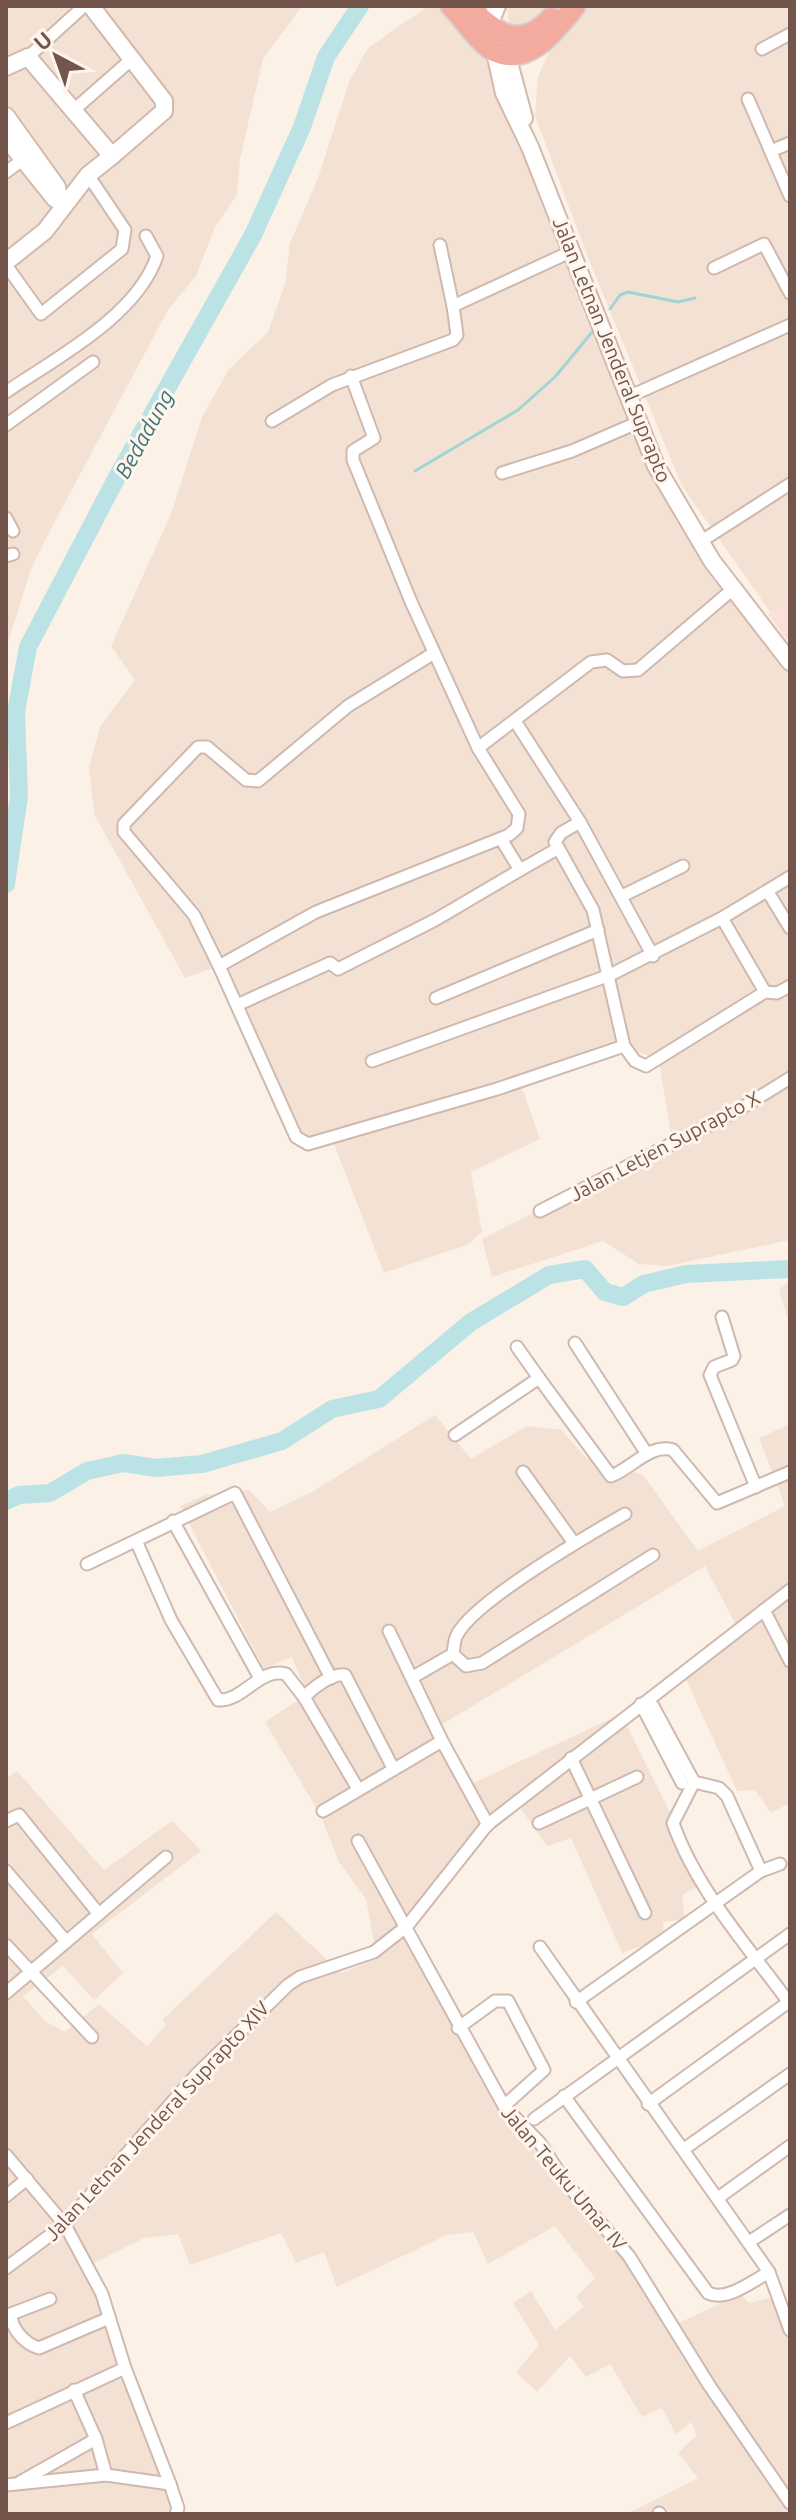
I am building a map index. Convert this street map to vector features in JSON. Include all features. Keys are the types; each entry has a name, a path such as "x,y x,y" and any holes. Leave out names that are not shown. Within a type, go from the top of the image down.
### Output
{"highway":[{"path":"451,6 536,48 575,6"},
{"path":"468,6 497,30 522,37 535,34 561,6"}],"main road":[{"path":"6,264 45,231 61,206 88,175 164,111 161,95 91,6"},
{"name":"Jalan Letnan Jenderal Suprapto","path":"497,30 510,90 530,147 656,466 700,542 790,662"},
{"path":"6,67 28,57 112,156"},
{"path":"6,116 27,157 61,206"},
{"path":"6,138 27,157"}],"street":[{"path":"28,57 84,6"},
{"path":"762,49 790,34"},
{"path":"75,109 133,58"},
{"path":"748,99 790,196"},
{"path":"771,151 790,143"},
{"path":"6,172 27,157"},
{"path":"6,264 41,314 122,249 125,230 88,175"},
{"path":"6,392 93,334 138,290 157,256 146,236"},
{"path":"714,268 764,244 790,293"},
{"path":"272,421 351,376 453,340 457,335 440,245"},
{"path":"453,306 570,252"},
{"path":"628,397 790,325"},
{"path":"6,425 93,362"},
{"path":"219,966 316,912 393,878 501,839 517,828 519,814 478,748 434,653 353,460 353,451 374,438 351,376"},
{"path":"502,473 572,451 639,422"},
{"path":"700,542 790,484"},
{"path":"6,518 13,531"},
{"path":"478,748 591,662 607,660 623,671 638,670 733,589"},
{"path":"434,653 348,706 258,781 246,780 207,747 198,747 124,824 124,832 194,915 296,1137 308,1144 468,1099 624,1046"},
{"path":"515,721 580,822 653,956"},
{"path":"580,822 556,837 557,849 585,891 610,975 624,1046 635,1061 646,1066 765,992 777,993 790,986"},
{"path":"501,839 520,870"},
{"path":"237,1005 330,963 338,969 435,920 557,849"},
{"path":"622,896 683,866"},
{"path":"372,1061 610,975 653,956 790,877"},
{"path":"768,892 790,928"},
{"path":"722,918 765,992"},
{"path":"436,998 598,930"},
{"name":"Jalan Letjen Suprapto X","path":"540,1211 740,1109 790,1078"},
{"path":"722,1317 734,1356 732,1360 714,1367 710,1375 756,1487"},
{"path":"575,1343 647,1454"},
{"path":"517,1347 611,1476 661,1448 673,1450 714,1502 790,1472"},
{"path":"455,1435 539,1378"},
{"path":"523,1472 574,1543"},
{"path":"87,1564 137,1543 173,1521 228,1495 238,1496 331,1678"},
{"path":"453,1654 456,1636 468,1621 574,1543 625,1514"},
{"path":"173,1521 260,1678"},
{"path":"137,1543 171,1620 218,1700 228,1700 260,1678 275,1672 286,1674 304,1697 358,1789"},
{"path":"453,1654 466,1666 482,1663 653,1555"},
{"name":"Jalan Letnan Jenderal Suprapto XIV","path":"6,2268 65,2224 197,2074 288,1985 300,1977 374,1952 407,1926 488,1825 571,1758 647,1705 790,1590"},
{"path":"764,1610 790,1661"},
{"path":"389,1631 442,1741 488,1825"},
{"path":"413,1677 453,1654"},
{"path":"304,1697 331,1678 345,1675 393,1768"},
{"path":"647,1705 688,1782 673,1823 717,1904 789,2002 648,2104"},
{"path":"323,1811 442,1741"},
{"path":"571,1758 645,1913"},
{"path":"539,1823 637,1777"},
{"path":"688,1782 719,1788 727,1796 761,1871"},
{"path":"6,1821 19,1815 98,1913"},
{"name":"Jalan Teuku Umar IV","path":"358,1841 407,1926 458,2028 504,2106 540,2143 566,2183 629,2256 709,2385 790,2503"},
{"path":"6,1993 166,1857"},
{"path":"576,2002 761,1871 780,1864"},
{"path":"6,1871 65,1940"},
{"path":"534,2119 790,1934"},
{"path":"6,1945 92,2037"},
{"path":"540,1947 615,2058 684,2149 769,2272 790,2330"},
{"path":"458,2028 495,2001 508,2001 544,2070 504,2106"},
{"path":"684,2149 790,2074"},
{"path":"564,2096 708,2293 726,2294 769,2272"},
{"path":"718,2198 790,2146"},
{"path":"6,2155 65,2224 102,2294 125,2368 170,2484 178,2508 176,2514"},
{"path":"6,2196 27,2179"},
{"path":"749,2242 790,2215"},
{"path":"778,2296 790,2288"},
{"path":"50,2299 11,2314 13,2325 29,2345 39,2348 109,2318"},
{"path":"6,2423 125,2368"},
{"path":"74,2390 96,2439 106,2475"},
{"path":"8,2484 96,2439"},
{"path":"8,2484 106,2475 170,2484"}],"shaded area":[{"path":"6,6 302,6 263,59 240,159 237,195 215,227 196,276 168,310 53,525 31,569 6,649"},
{"path":"428,6 450,6 483,45 651,471 677,518 790,669 790,1240 667,1266 639,1264 603,1241 492,1277 482,1239 672,1143 659,1060 624,1046 520,1082 540,1139 471,1172 482,1232 469,1244 384,1273 332,1139 308,1144 296,1137 219,966 185,978 94,814 89,768 100,727 135,680 111,646 171,514 202,417 229,369 268,332 285,284 290,243 318,178 349,82 368,48"},
{"path":"507,6 550,6 532,27 519,30 509,25"},
{"path":"575,6 790,6 790,640 682,486 587,255 535,116 538,76 566,17"},
{"path":"790,600 790,644 768,614"},
{"path":"790,1281 790,1327 779,1290"},
{"path":"435,1415 471,1459 527,1426 562,1430 586,1458 643,1475 698,1551 785,1506 759,1438 790,1424 790,1803 771,1813 755,1790 737,1791 682,1671 738,1629 705,1566 436,1728 467,1786 621,1714 705,1883 682,1895 685,1919 663,1922 664,1938 622,1953 571,1838 547,1846 517,1803 488,1825 409,1930 486,2078 598,2221 674,2325 741,2294 749,2303 778,2296 790,2330 790,2514 627,2514 698,2478 678,2453 697,2435 691,2422 676,2434 662,2408 642,2417 610,2364 586,2377 570,2356 537,2392 516,2372 539,2345 513,2303 531,2291 555,2330 584,2307 576,2297 595,2278 555,2226 488,2264 473,2232 447,2235 337,2287 324,2252 296,2263 281,2233 190,2265 178,2234 144,2238 90,2265 175,2503 166,2514 6,2514 6,1779 17,1771 104,1870 172,1821 201,1851 92,1934 123,1973 94,2000 63,1966 23,1996 45,2021 65,2032 99,2004 147,2046 165,2026 163,2019 276,1912 341,1973 377,1959 366,1899 339,1862 320,1814 265,1722 307,1694 292,1657 264,1669 180,1506 206,1495 249,1490 270,1512 312,1492"}],"waterway":[{"name":"Bedadung","path":"6,884 19,796 16,712 28,647 116,479 253,235 302,127 326,57 360,6"},
{"path":"610,309 620,295 628,292 678,302 695,298"},
{"path":"415,471 518,410 555,377 593,331"},
{"path":"6,1501 19,1495 50,1493 87,1471 123,1463 156,1468 202,1464 282,1441 332,1409 379,1399 471,1322 549,1275 585,1269 605,1292 623,1297 644,1284 686,1274 790,1269"}]}
